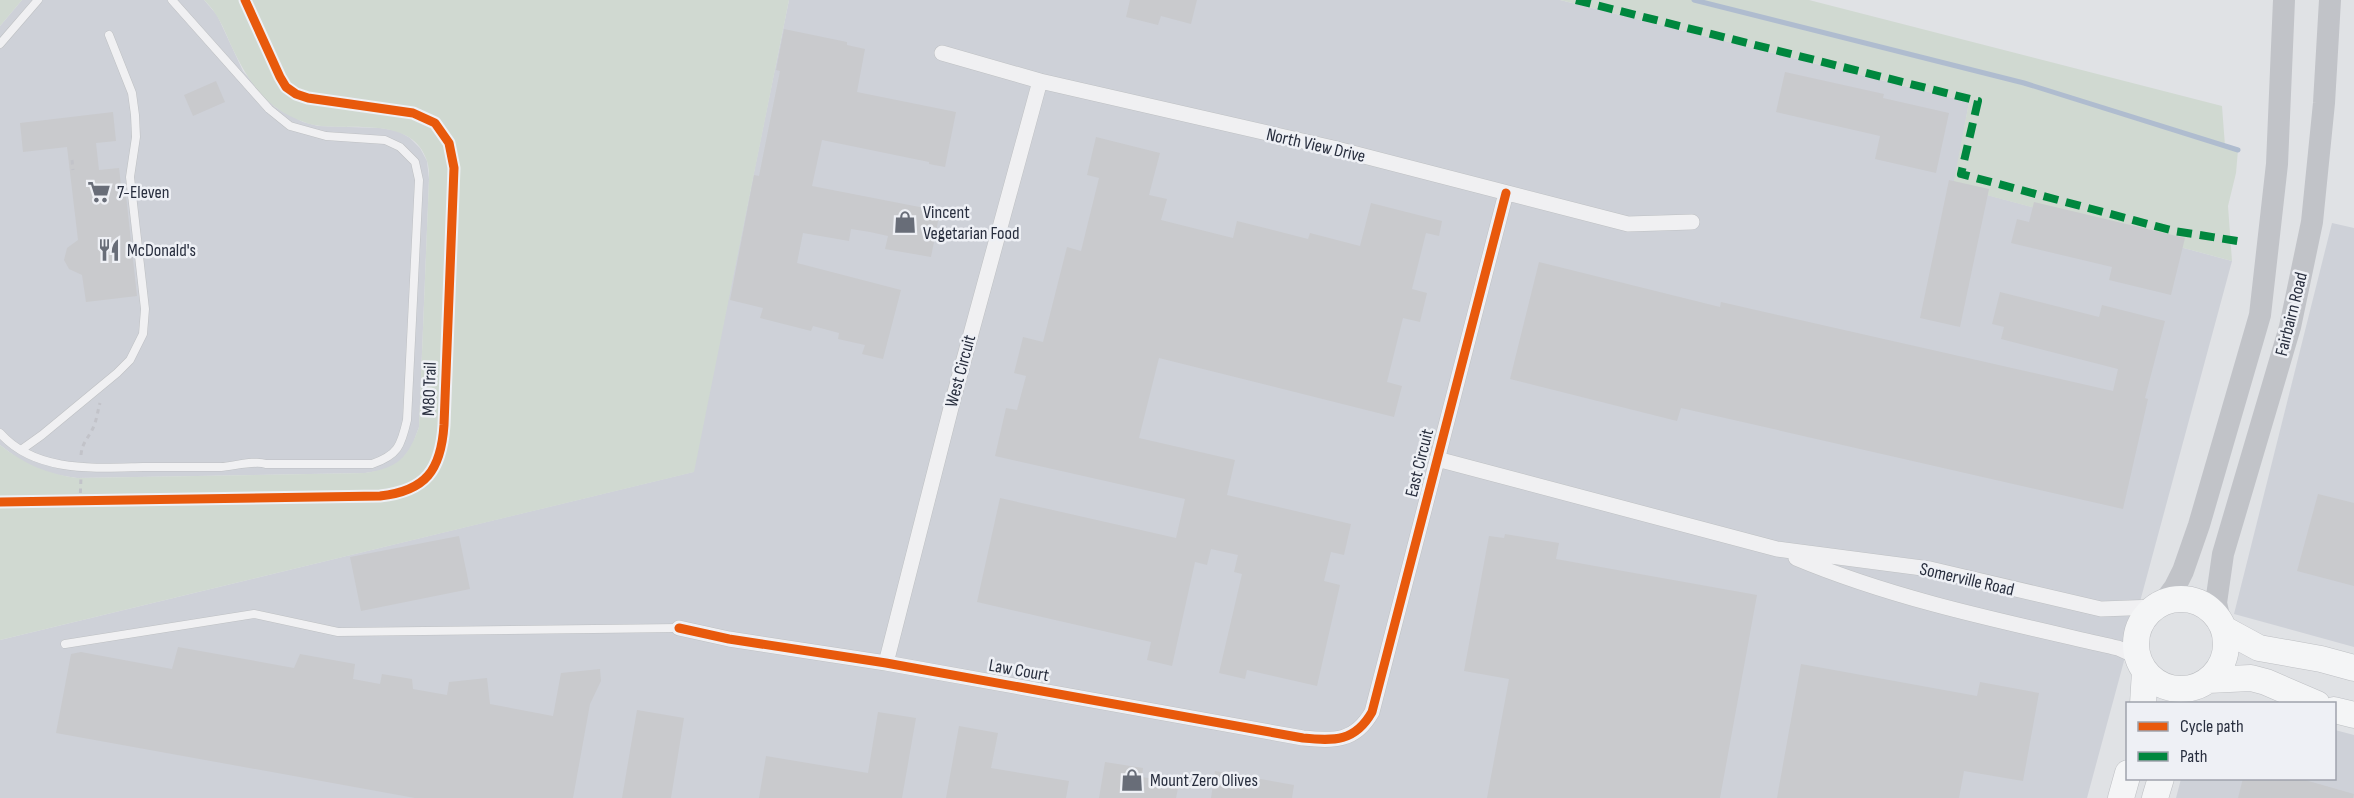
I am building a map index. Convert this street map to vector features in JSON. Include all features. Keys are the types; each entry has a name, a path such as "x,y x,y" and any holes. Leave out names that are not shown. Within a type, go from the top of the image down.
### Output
{"main road":[{"path":"2143,702 2143,666 2136,647 2139,629 2143,620 2160,605 2174,600 2196,601 2214,613 2222,625 2226,644 2224,659 2216,672 2197,690"},
{"path":"2222,625 2259,648 2321,659 2354,668"},
{"path":"2143,666 2156,681 2169,687 2197,690 2251,678 2312,702"},
{"path":"2336,710 2354,715"},
{"path":"2121,798 2126,777"},
{"path":"2155,798 2160,780"}],"street":[{"name":"Fairbairn Road","path":"2160,605 2175,587 2183,571 2199,525 2260,315 2277,164 2284,0"},
{"name":"Fairbairn Road","path":"2222,625 2216,603 2223,554 2290,327 2307,251 2317,184 2330,0"},
{"name":"North View Drive","path":"942,53 1040,81 1332,148 1628,224 1692,222"},
{"name":"West Circuit","path":"886,663 954,396 1040,81"},
{"name":"East Circuit","path":"1352,735 1366,723 1372,712 1506,193"},
{"name":"Somerville Road","path":"1437,459 1777,549 1930,569 2101,609 2160,605"},
{"name":"Somerville Road","path":"1777,549 1833,573 1890,592 2118,648 2129,652 2143,666"},
{"name":"Law Court","path":"680,628 729,639 886,663 1303,738 1336,740 1352,735"}],"lane":[{"path":"0,44 38,0"},
{"path":"0,433 21,450 45,461 81,467 221,467 243,466 259,461 266,464 372,464 387,459 402,444 407,420 419,180 415,162 400,147 385,140 326,136 290,126 269,109 215,46 171,0"},
{"path":"21,450 105,383 130,360 143,334 146,322 130,177 136,137 135,115 132,93 110,35"},
{"path":"65,644 254,614 338,632 680,628"}],"path":[{"path":"72,160 73,170"},
{"path":"80,502 84,441 90,436 100,400 109,389 105,383"},
{"path":"69,502 92,502"}],"shaded area":[{"path":"0,0 22,0 0,26"},
{"path":"22,0 204,0 217,15 243,71 275,107 303,122 318,126 380,128 398,131 420,148 427,161 429,179 419,427 412,446 401,461 385,470 365,473 77,478 40,470 20,460 0,445 0,26"},
{"path":"204,0 789,0 694,472 0,640 0,445 36,467 77,478 365,473 386,468 400,460 411,447 419,427 429,179 429,168 420,147 397,132 382,128 317,125 301,121 279,110 254,85 219,20"},
{"path":"789,0 1560,0 1969,102 1954,186 2232,261 2087,798 0,798 0,640 693,472"},
{"path":"1560,0 1809,0 2222,106 2225,146 2238,150 2236,173 2228,206 2232,261 1953,186 1969,102"},
{"path":"2332,223 2354,228 2354,647 2234,614"},
{"path":"2336,730 2354,735 2354,798 2176,798 2181,780 2336,780"}],"building":[{"path":"1130,0 1197,0 1191,24 1161,16 1158,25 1126,17"},
{"path":"784,29 847,42 847,45 865,49 857,92 956,112 945,167 822,140 812,186 940,211 931,257 885,249 888,236 870,232 851,229 849,241 803,233 797,263 901,290 883,359 862,354 865,345 838,339 839,333 813,326 811,331 760,318 763,308 730,300 754,175 759,176 780,71 776,70"},
{"path":"1785,72 1884,94 1883,98 1949,113 1936,173 1875,159 1880,136 1776,112"},
{"path":"216,81 225,102 193,116 184,95"},
{"path":"113,112 116,141 96,143 99,170 119,168 121,185 125,186 137,296 86,302 82,275 69,269 64,260 67,248 78,240 67,147 23,152 20,123"},
{"path":"1096,137 1160,153 1149,195 1167,199 1161,220 1233,238 1237,221 1308,239 1310,233 1360,246 1371,203 1442,221 1439,236 1426,233 1412,289 1427,293 1420,322 1403,318 1387,382 1402,386 1394,417 1159,358 1139,438 1235,460 1227,495 1351,524 1344,555 1331,552 1324,581 1340,585 1317,686 1247,670 1245,679 1219,673 1242,574 1234,572 1238,555 1211,549 1207,565 1195,562 1172,666 1147,660 1151,642 977,602 1000,498 1176,538 1185,499 995,456 1006,408 1017,410 1026,376 1014,373 1023,337 1043,342 1067,247 1081,251 1099,178 1087,175"},
{"path":"1949,180 1989,189 1960,327 1920,318"},
{"path":"2034,202 2185,238 2171,295 2109,280 2112,267 2011,243 2017,219 2029,222"},
{"path":"1539,262 1720,307 1721,302 2113,391 2118,369 2001,339 2004,327 1992,324 2000,292 2099,317 2102,305 2165,321 2145,398 2148,399 2123,509 1681,408 1677,421 1510,379"},
{"path":"2318,494 2354,503 2354,586 2297,571"},
{"path":"1505,534 1559,543 1556,559 1757,595 1720,798 1487,798 1509,679 1464,671 1489,536 1504,538"},
{"path":"459,536 470,589 361,611 350,557"},
{"path":"178,647 294,668 300,654 355,664 353,679 380,684 382,674 412,679 413,689 447,695 449,682 487,678 490,704 553,716 561,673 600,669 601,681 590,704 573,798 415,798 56,733 71,654 81,652 172,669"},
{"path":"1801,664 1977,696 1980,682 2039,693 2023,781 1964,771 1959,798 1777,798"},
{"path":"637,710 684,718 671,798 622,798"},
{"path":"878,712 916,718 902,798 759,798 766,756 868,773"},
{"path":"959,726 998,733 991,768 1069,781 1066,798 946,798"},
{"name":"Mount Zero Olives","path":"1105,762 1143,768 1142,777 1179,783 1176,798 1099,798"},
{"path":"1215,771 1294,785 1292,798 1211,798"},
{"path":"2242,780 2305,780 2354,794 2353,798 2238,798"}],"waterway":[{"path":"1694,0 2024,83 2238,150"}],"marked path":[{"path":"1576,0 1978,101 1961,174 2174,231 2244,242"}],"cycle path":[{"name":"M80 Trail","path":"0,502 380,496 409,489 428,476 435,466 444,425 454,168 449,143 435,123 413,113 308,98 286,87 245,0"},
{"path":"679,628 729,639 886,663 1303,738 1334,739 1351,734 1365,722 1372,712 1506,193"}],"place":[{"name":"7-Eleven","path":"99,192"},
{"name":"Vincent Vegetarian Food","path":"905,222"},
{"name":"McDonald's","path":"109,250"},
{"name":"Mount Zero Olives","path":"1132,780"}]}
